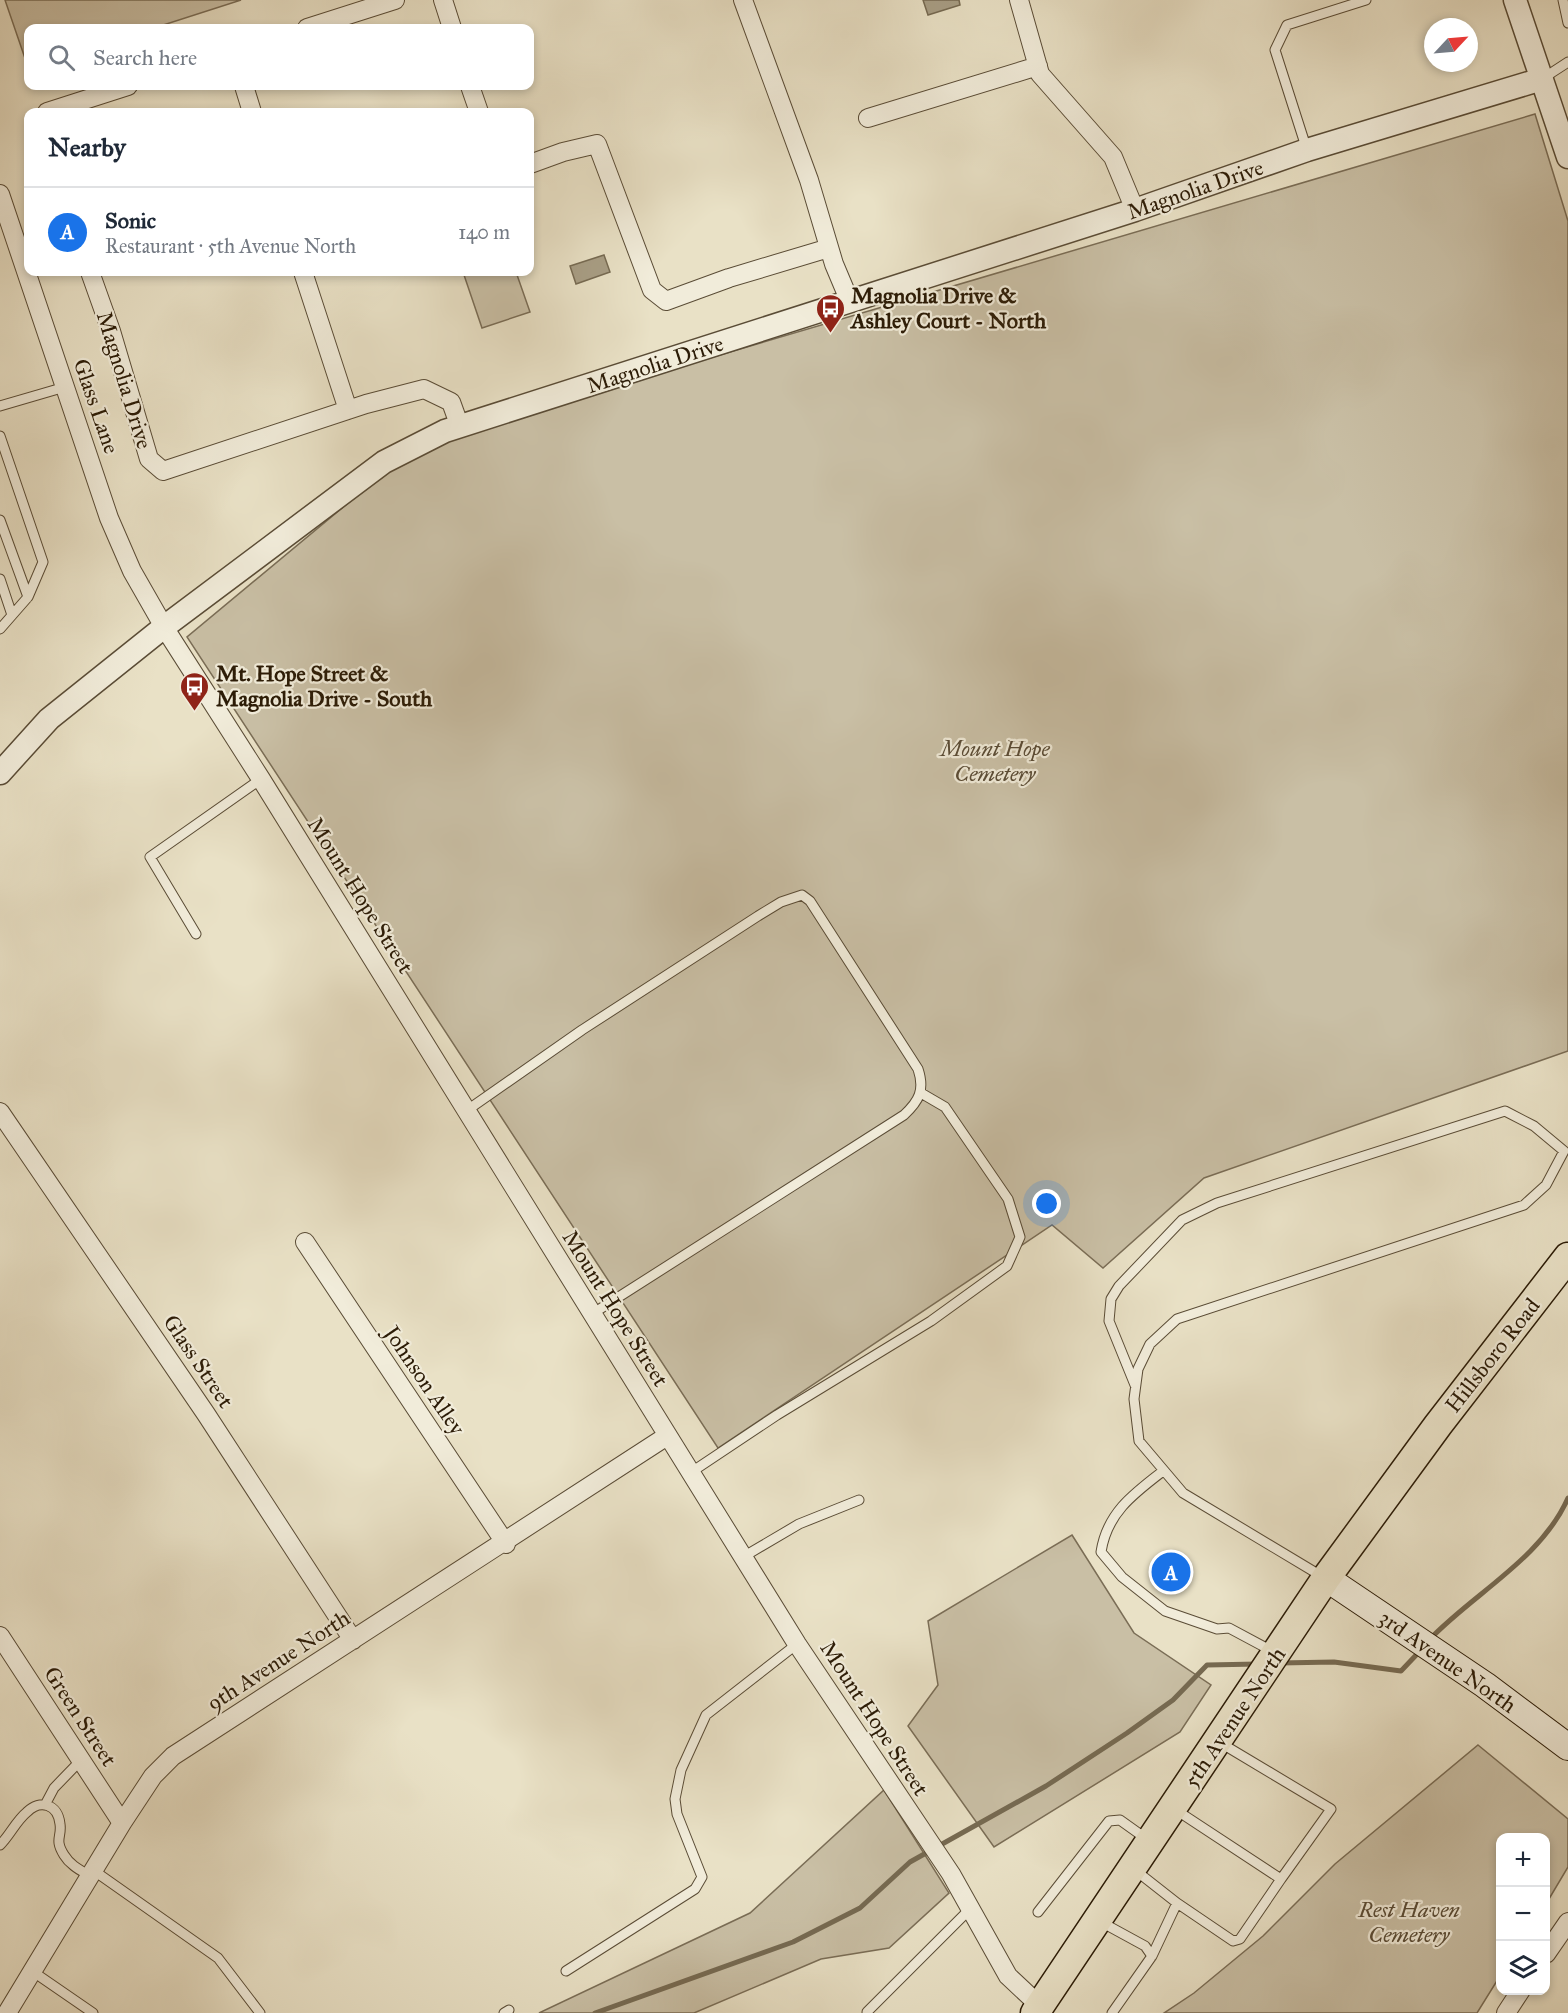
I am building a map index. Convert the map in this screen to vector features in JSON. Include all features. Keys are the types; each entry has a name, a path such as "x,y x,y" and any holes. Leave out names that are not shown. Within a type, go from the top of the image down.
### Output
{"main road":[{"name":"Hillsboro Road","path":"1438,1425 1568,1257"},
{"name":"5th Avenue North","path":"1037,2009 1326,1578 1438,1425"},
{"name":"3rd Avenue North","path":"1326,1578 1485,1685 1568,1747"}],"street":[{"path":"319,24 394,0"},
{"path":"443,0 451,24"},
{"path":"743,0 809,180 829,248 850,302"},
{"path":"1019,0 1040,74 1113,157 1135,210"},
{"path":"1515,0 1568,157"},
{"path":"868,118 1038,66"},
{"name":"Magnolia Drive","path":"1,769 49,719 164,627 384,462 460,427 1135,210 1307,150 1542,79"},
{"path":"59,108 116,90"},
{"path":"245,90 251,108"},
{"path":"471,90 478,108"},
{"path":"534,163 563,152 597,144 652,290 666,301 729,278 829,248"},
{"name":"Glass Lane","path":"0,194 24,265"},
{"name":"Glass Lane","path":"28,276 109,518 132,571 164,627"},
{"name":"Magnolia Drive","path":"91,276 111,331 149,459 163,471 348,410 424,389 451,402 460,427"},
{"path":"304,276 348,410"},
{"name":"Mount Hope Street","path":"164,627 261,779 742,1557 797,1644 951,1874 969,1910 1008,1976 1037,2009"},
{"name":"Glass Street","path":"0,1112 206,1414 352,1640"},
{"name":"Johnson Alley","path":"305,1242 506,1544"},
{"name":"9th Avenue North","path":"6,2013 122,1823 153,1776 173,1756 506,1544 667,1436"},
{"name":"Green Street","path":"1,1639 122,1823"},
{"path":"1550,1947 1568,1922"},
{"path":"1506,2013 1518,1995"}],"lane":[{"path":"1307,150 1275,50 1287,25 1366,0"},
{"path":"1563,0 1568,23"},
{"path":"1542,79 1568,62"},
{"path":"0,406 65,387"},
{"path":"0,436 43,562 28,597 0,630"},
{"path":"0,520 28,597"},
{"path":"0,579 12,615"},
{"path":"196,934 150,857 261,779"},
{"path":"466,1111 582,1030 758,916 791,897 802,895 810,901 918,1069 922,1081 921,1093 916,1103 904,1115 592,1314"},
{"path":"690,1473 777,1415 931,1322 1007,1266 1020,1237 1008,1199 945,1107 921,1093"},
{"path":"1135,1385 1109,1321 1111,1299 1119,1286 1182,1220 1218,1203 1505,1111 1534,1126 1564,1151 1546,1185 1524,1205 1178,1319 1150,1344 1138,1369 1135,1385 1134,1399 1139,1441 1183,1493 1326,1578"},
{"path":"1163,1471 1129,1497 1104,1530 1101,1552 1122,1577 1165,1611 1217,1629 1229,1628 1276,1654"},
{"path":"742,1557 799,1524 859,1500"},
{"path":"566,1971 695,1889 702,1876 677,1814 675,1799 681,1770 706,1715 797,1644"},
{"path":"1132,1868 1177,1903 1233,1941 1240,1939 1330,1809 1218,1741"},
{"path":"46,1803 54,1788 81,1760"},
{"path":"0,1845 26,1812 38,1804 46,1803 52,1806 60,1824 57,1839 64,1855 72,1865 91,1873 219,1958 260,2013"},
{"path":"1173,1808 1281,1879"},
{"path":"1038,1912 1109,1821 1120,1820 1150,1841"},
{"path":"1112,2013 1152,1956 1177,1903"},
{"path":"867,2012 969,1910"},
{"path":"1097,1920 1145,1946 1152,1956"},
{"path":"32,1971 93,2013"}],"green space":[{"path":"5,0 241,0 166,24 24,24 24,55"},
{"name":"Mount Hope Cemetery","path":"1535,114 1568,221 1568,1051 1204,1178 1103,1268 1052,1225 718,1448 187,637 419,444"},
{"path":"464,276 517,276 530,312 482,328"},
{"path":"1072,1535 1134,1633 1211,1685 1180,1732 994,1847 908,1726 938,1685 928,1621"},
{"name":"Rest Haven Cemetery","path":"1478,1745 1568,1819 1568,1867 1550,1897 1550,1833 1496,1833 1496,1982 1477,2013 1164,2013 1194,1993 1263,1936 1335,1864"},
{"path":"884,1790 949,1893 889,1948 821,1959 694,2013 539,2013 750,1913"}],"shaded area":[{"path":"923,0 959,0 960,5 928,15"},
{"path":"604,255 610,272 576,284 570,266"}],"waterway":[{"path":"1430,1639 1524,1557 1556,1520 1568,1498"},
{"path":"1280,1663 1334,1662 1401,1671 1420,1651"},
{"path":"595,2013 793,1942 860,1908 910,1862 1046,1786 1127,1733 1173,1700 1207,1665 1258,1664"}],"place":[{"name":"Magnolia Drive & Ashley Court - North","path":"830,334"},
{"name":"Mt. Hope Street & Magnolia Drive - South","path":"195,712"},
{"name":"Sonic","path":"1171,1572"}]}
